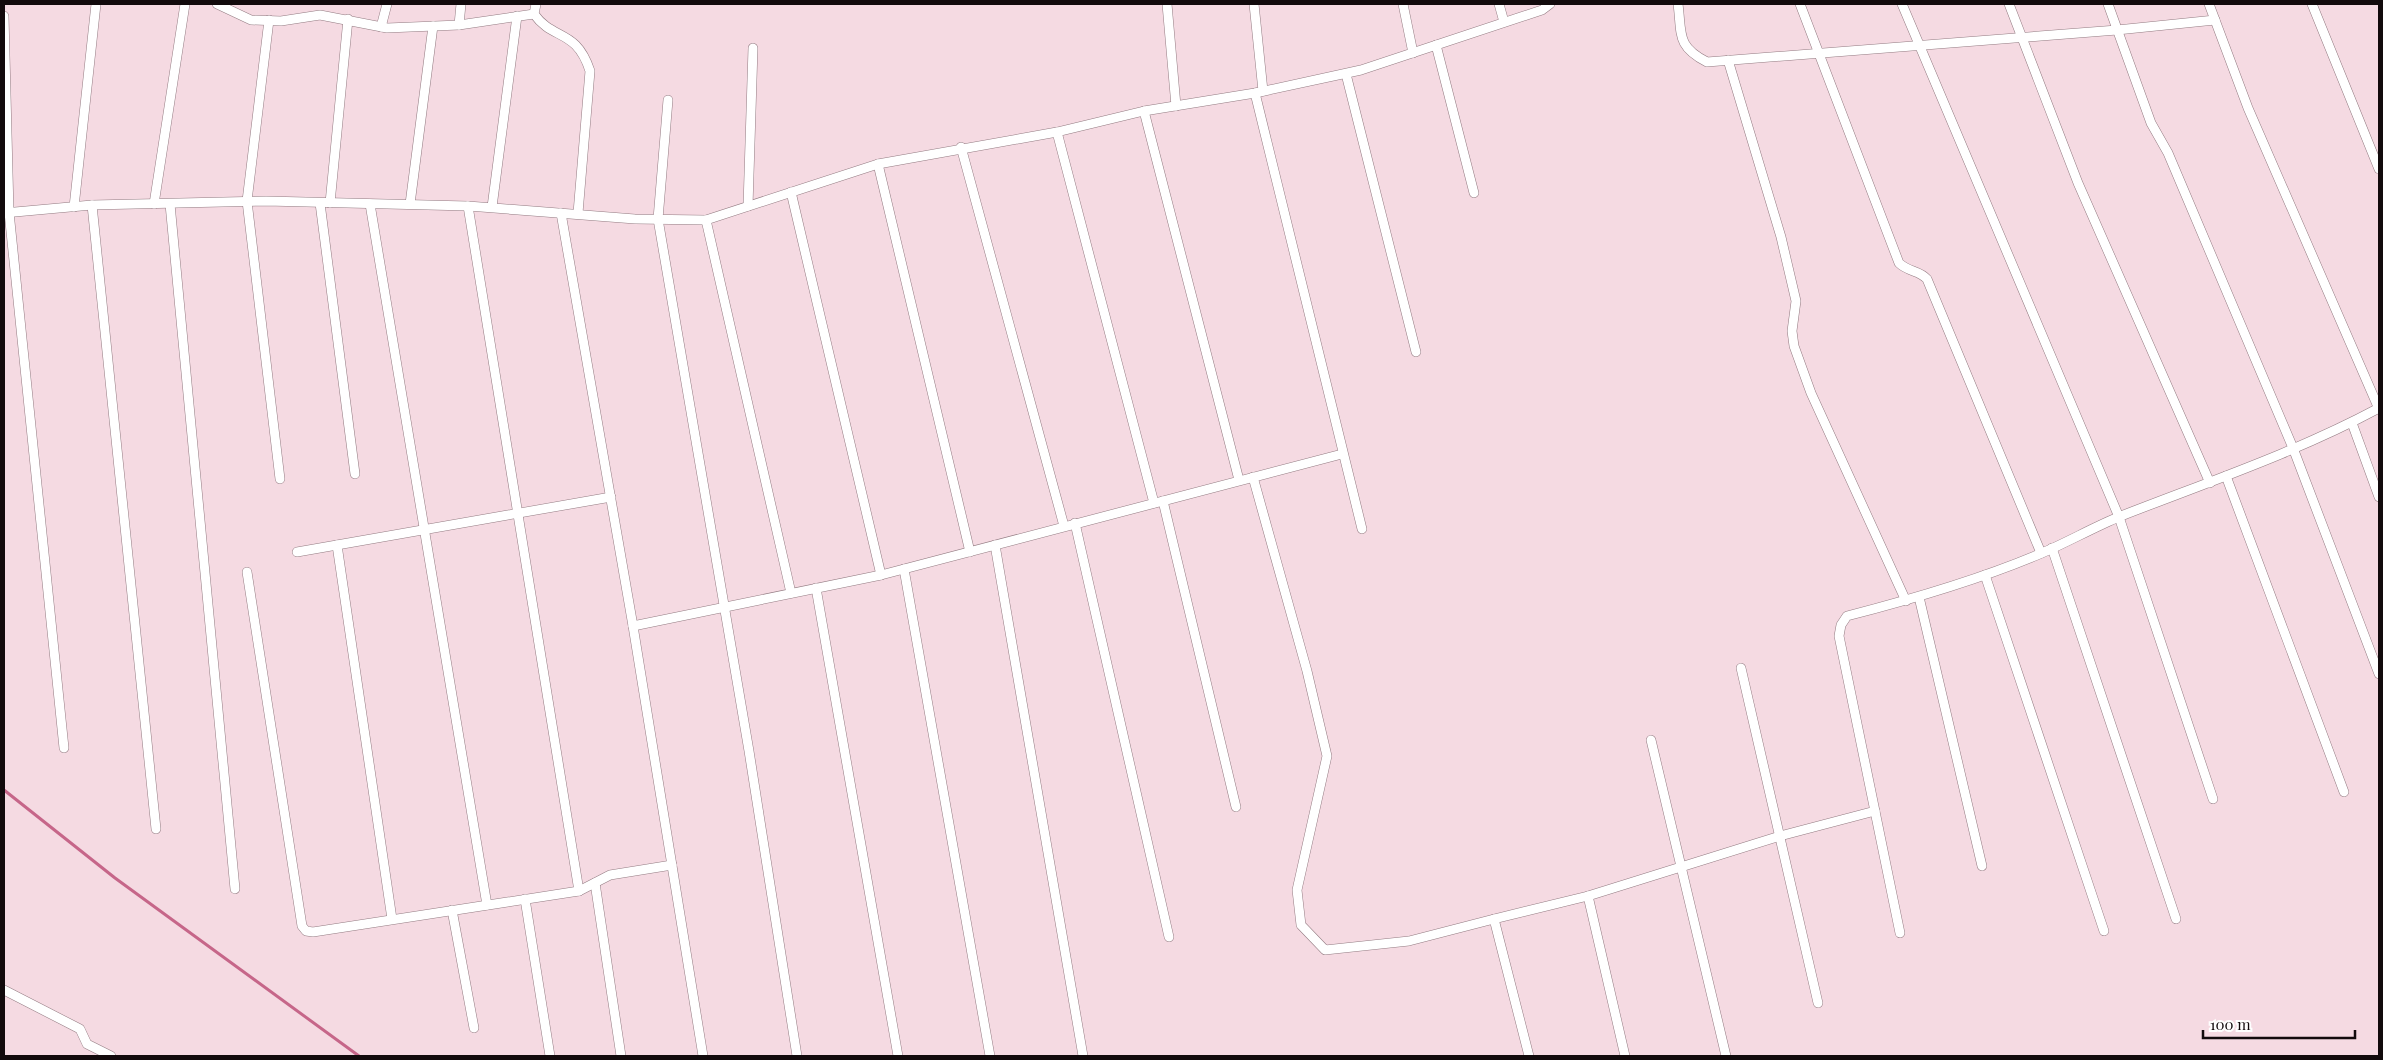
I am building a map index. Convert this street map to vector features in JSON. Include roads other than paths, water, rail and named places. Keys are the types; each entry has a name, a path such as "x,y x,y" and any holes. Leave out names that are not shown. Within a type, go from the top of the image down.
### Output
{"street":[{"path":"74,206 96,4"},
{"path":"154,204 185,4"},
{"path":"217,4 251,20 320,15 381,27 459,25 534,14"},
{"path":"381,27 387,4"},
{"path":"459,25 461,4"},
{"path":"536,4 534,14 539,22 573,41 585,55 590,71 578,213"},
{"path":"1167,4 1176,106"},
{"path":"1254,4 1259,92 1342,454 1362,529"},
{"path":"1402,4 1413,53"},
{"path":"1499,4 1504,22"},
{"path":"6,213 92,205 248,201 468,206 658,220 706,220 878,164 961,147 1057,132 1144,112 1259,92 1346,74 1542,10 1550,4"},
{"path":"1678,4 1683,44 1692,54 1706,62 2117,30 2215,20"},
{"path":"1800,4 1899,263 1904,268 1921,273 1927,279 2041,553"},
{"path":"1902,4 2048,344 2119,517 2214,800"},
{"path":"2009,4 2078,183 2210,483"},
{"path":"2108,4 2151,123 2168,153 2293,448 2379,674"},
{"path":"1900,933 1839,636 1841,625 1847,616 1919,597 2041,553 2119,517 2210,483 2352,423 2379,408 2248,108 2209,4"},
{"path":"2312,4 2379,169"},
{"path":"4,16 6,213 64,748"},
{"path":"492,207 517,16"},
{"path":"330,203 348,19"},
{"path":"269,20 248,201 280,479"},
{"path":"410,204 434,26"},
{"path":"1436,45 1474,192"},
{"path":"748,206 754,48"},
{"path":"1728,60 1781,237 1792,282 1796,301 1792,331 1794,346 1811,393 1906,601"},
{"path":"1346,74 1416,352"},
{"path":"668,100 658,220 750,751 798,1056"},
{"path":"1144,112 1238,480"},
{"path":"1057,132 1158,502 1236,807"},
{"path":"961,147 1064,526"},
{"path":"878,164 970,552"},
{"path":"791,192 881,574"},
{"path":"320,202 355,474"},
{"path":"170,204 235,889"},
{"path":"370,204 487,905"},
{"path":"92,205 156,829"},
{"path":"468,206 516,514 579,891"},
{"path":"561,213 633,626 703,1056"},
{"path":"706,220 791,593"},
{"path":"2352,423 2379,497"},
{"path":"633,626 904,569 1342,454"},
{"path":"2226,476 2344,792"},
{"path":"1253,477 1307,671 1327,756 1297,890 1301,925 1325,950 1410,940 1588,896 1780,836 1875,811"},
{"path":"297,552 611,497"},
{"path":"1074,523 1169,937"},
{"path":"337,545 392,920"},
{"path":"995,545 1083,1056"},
{"path":"2052,548 2176,919"},
{"path":"904,569 990,1056"},
{"path":"247,572 302,926 306,931 313,932 579,891 610,875 672,864"},
{"path":"1984,575 2104,931"},
{"path":"816,588 898,1056"},
{"path":"1919,597 1982,866"},
{"path":"1741,668 1818,1004"},
{"path":"1652,740 1726,1056"},
{"path":"595,883 622,1056"},
{"path":"1588,896 1625,1056"},
{"path":"525,899 550,1056"},
{"path":"452,910 474,1028"},
{"path":"1494,919 1529,1056"},
{"path":"4,990 80,1029 87,1044 112,1056"}],"waterway":[{"path":"4,790 115,878 359,1056"}]}
